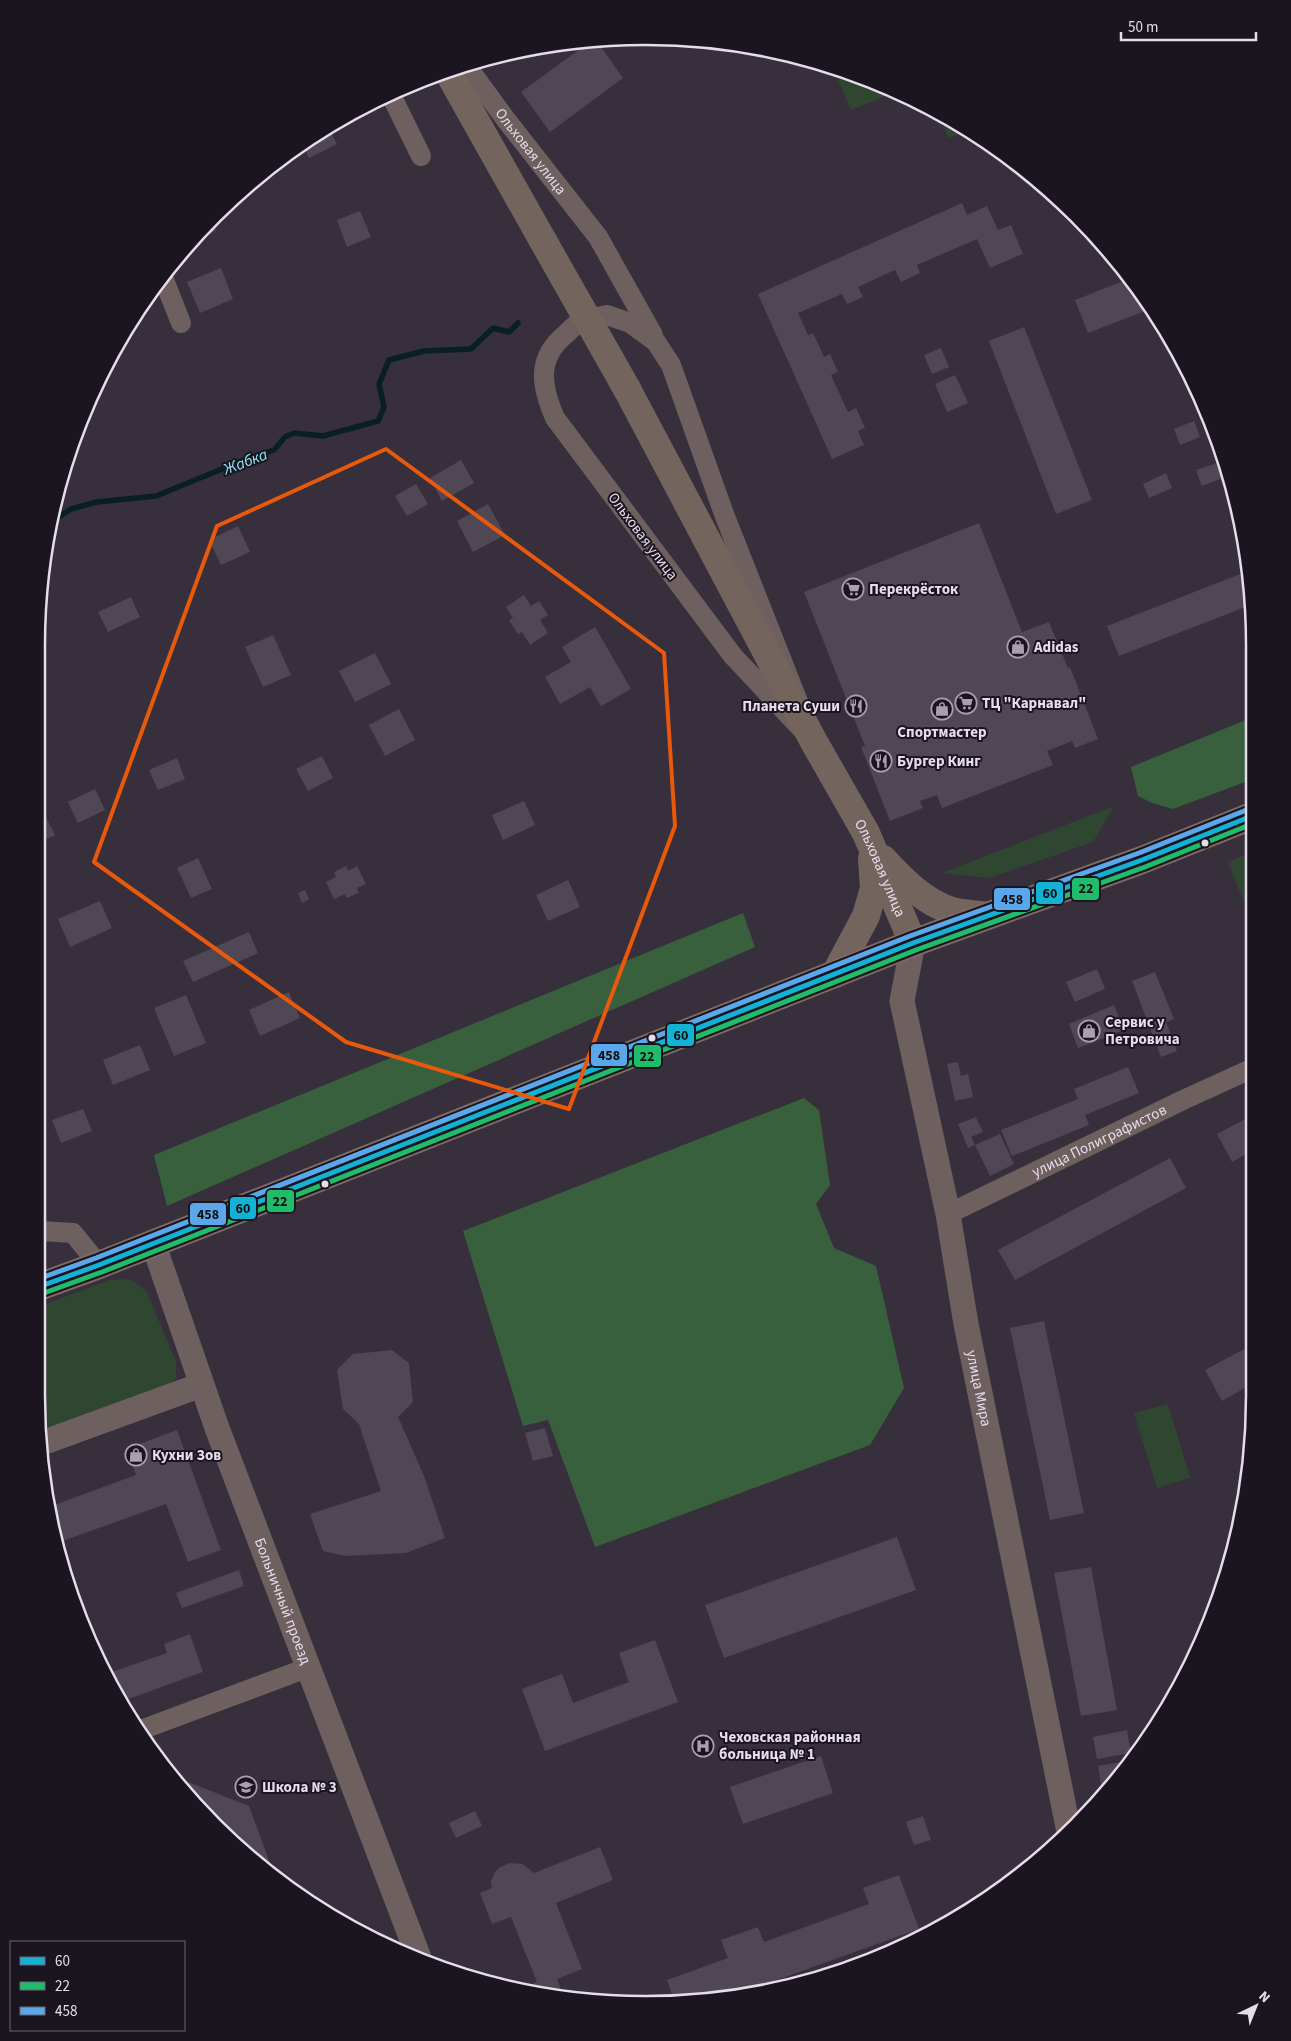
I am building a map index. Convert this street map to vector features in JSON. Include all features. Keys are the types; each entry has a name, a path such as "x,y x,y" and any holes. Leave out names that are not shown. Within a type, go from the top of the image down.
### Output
{"main road":[{"name":"Ольховая улица","path":"451,77 627,389 814,742 866,833 913,943"},
{"path":"45,1285 913,943 1142,860 1246,818"},
{"path":"870,845 900,879 924,898 952,911 988,916"},
{"path":"835,974 866,916 874,888 870,845"}],"street":[{"name":"Ольховая улица","path":"470,71 507,122 598,237 656,342 671,365 724,514 814,742"},
{"path":"394,101 421,156"},
{"path":"166,284 181,323"},
{"name":"Ольховая улица","path":"656,342 630,323 607,315 580,322 557,341 546,357 544,377 546,397 555,418 733,656 814,742"},
{"name":"улица Мира","path":"913,943 902,1001 948,1214 966,1324 1067,1823"},
{"name":"улица Полиграфистов","path":"948,1214 1246,1071"},
{"path":"45,1231 73,1233 99,1265"},
{"name":"Больничный проезд","path":"153,1243 201,1385 415,1949"},
{"path":"47,1441 201,1385"},
{"path":"146,1729 308,1668"}],"highlighted area":[{"path":"386,449 664,653 675,826 569,1109 346,1042 94,862 217,526"}],"green space":[{"path":"837,76 886,96 851,110"},
{"path":"943,123 960,134 948,138"},
{"path":"1246,720 1246,782 1173,809 1152,803 1138,796 1131,767"},
{"path":"1114,806 1093,842 989,878 942,873"},
{"path":"1246,854 1246,908 1228,862"},
{"path":"743,913 755,947 167,1206 154,1155"},
{"path":"804,1098 819,1110 830,1185 816,1204 834,1248 876,1266 904,1388 870,1445 595,1547 548,1420 523,1426 463,1231"},
{"path":"130,1279 147,1292 176,1362 176,1378 167,1388 46,1431 45,1304 109,1280"},
{"path":"1168,1404 1190,1478 1157,1488 1134,1413"}],"building":[{"path":"601,47 623,78 550,132 521,92 581,49"},
{"path":"331,134 337,144 309,158 306,151"},
{"path":"962,203 967,215 987,206 998,230 1011,225 1023,254 990,268 977,239 917,265 920,273 901,282 895,270 858,287 863,297 847,304 842,294 798,313 808,335 813,333 824,357 830,354 838,372 831,375 848,412 856,408 865,428 858,431 864,445 832,459 758,294"},
{"path":"360,211 371,237 347,247 337,220"},
{"path":"221,268 233,299 200,313 187,282"},
{"path":"1123,281 1144,311 1088,333 1075,300"},
{"path":"1024,327 1092,500 1056,514 989,341"},
{"path":"941,348 949,367 932,374 924,355"},
{"path":"955,375 968,403 947,412 935,384"},
{"path":"1194,421 1200,437 1180,445 1174,429"},
{"path":"461,460 474,483 442,501 430,478"},
{"path":"1217,463 1222,478 1202,486 1196,470"},
{"path":"1166,473 1172,488 1149,498 1143,484"},
{"path":"416,484 428,504 407,516 395,496"},
{"path":"488,504 505,535 473,552 457,521"},
{"name":"ТЦ \"Карнавал\"","path":"979,523 1022,632 1049,622 1068,668 1070,667 1098,739 1075,748 1072,741 1047,751 1053,765 942,808 937,795 920,801 923,808 890,821 861,747 865,746 804,592"},
{"path":"238,526 250,552 221,565 209,540"},
{"path":"1242,573 1245,607 1119,656 1107,626"},
{"path":"524,595 531,606 539,601 548,615 540,620 548,633 530,645 522,632 518,634 509,620 513,618 506,607"},
{"path":"131,597 140,617 108,632 98,612"},
{"path":"595,627 631,689 601,706 590,687 560,704 545,677 571,662 562,647"},
{"path":"273,635 291,675 263,687 245,647"},
{"path":"375,653 391,684 355,702 339,671"},
{"path":"399,709 415,740 385,756 369,725"},
{"path":"322,756 333,778 308,791 296,769"},
{"path":"177,758 185,779 158,790 149,770"},
{"path":"95,789 105,810 78,823 68,802"},
{"path":"524,801 535,825 503,840 492,815"},
{"path":"45,815 55,835 45,840"},
{"path":"198,858 212,889 191,898 177,868"},
{"path":"346,866 348,871 357,866 366,884 357,888 359,893 347,898 345,894 334,899 326,882 336,877 334,872"},
{"path":"568,880 580,907 548,921 536,895"},
{"path":"305,890 309,899 302,903 298,893"},
{"path":"100,901 112,928 70,947 58,919"},
{"path":"249,932 258,953 193,982 183,961"},
{"path":"1097,969 1105,989 1075,1002 1066,982"},
{"path":"1155,972 1174,1019 1166,1022 1177,1051 1161,1057 1132,981"},
{"path":"289,992 300,1018 260,1036 249,1010"},
{"path":"186,995 206,1043 174,1056 154,1008"},
{"path":"1114,1005 1124,1030 1078,1048 1069,1024"},
{"path":"140,1045 150,1070 113,1085 103,1060"},
{"path":"958,1062 961,1076 968,1074 973,1097 955,1101 947,1064"},
{"path":"1128,1067 1139,1093 1085,1115 1089,1125 1012,1156 1001,1130 1078,1099 1074,1089"},
{"path":"83,1109 92,1131 61,1143 52,1120"},
{"path":"976,1117 983,1132 971,1137 975,1145 968,1148 958,1124"},
{"path":"1246,1119 1246,1154 1232,1162 1217,1134"},
{"path":"1000,1134 1014,1164 990,1176 975,1145"},
{"path":"1170,1158 1186,1188 1015,1280 998,1250"},
{"path":"1044,1321 1084,1513 1050,1520 1010,1328"},
{"path":"1246,1348 1246,1387 1222,1401 1205,1370"},
{"path":"392,1350 409,1363 413,1402 398,1417 424,1476 445,1538 406,1553 345,1556 323,1551 310,1514 381,1491 359,1424 343,1409 337,1370 353,1354"},
{"path":"545,1428 553,1456 533,1461 525,1433"},
{"path":"177,1430 221,1550 188,1562 166,1504 63,1541 55,1505 136,1475 126,1449"},
{"path":"897,1537 916,1590 724,1658 705,1605"},
{"path":"1091,1567 1117,1710 1081,1716 1054,1573"},
{"path":"239,1570 244,1586 182,1608 176,1593"},
{"path":"190,1634 203,1672 127,1699 113,1672 167,1653 164,1644"},
{"path":"655,1640 678,1702 545,1751 522,1689 562,1674 573,1703 629,1682 619,1653"},
{"path":"1127,1730 1130,1749 1127,1754 1097,1759 1093,1737"},
{"path":"821,1756 833,1793 743,1824 730,1787"},
{"path":"1121,1762 1101,1786 1098,1766"},
{"path":"186,1781 249,1806 270,1864 221,1820"},
{"path":"475,1811 482,1826 456,1838 449,1823"},
{"path":"923,1816 931,1840 914,1845 906,1822"},
{"path":"600,1847 613,1880 556,1903 582,1969 557,1979 561,1990 531,1985 537,1982 511,1917 492,1924 480,1893 492,1888 491,1881 495,1872 500,1867 509,1863 523,1864 534,1873"},
{"path":"899,1875 919,1929 769,1983 724,1991 672,1995 667,1980 728,1958 721,1940 758,1927 764,1942 869,1904 863,1888"}],"waterway":[{"name":"Жабка","path":"59,516 71,509 97,502 156,496 249,458 274,450 285,437 294,433 323,436 378,421 384,407 379,384 389,360 424,351 471,349 493,328 509,332 518,323"}],"transit line":[{"name":"458","path":"45,1277 910,936 1139,853 1246,810"},
{"name":"60","path":"45,1285 99,1265 913,943 1142,860 1246,818"},
{"name":"22","path":"45,1293 102,1272 916,950 1145,867 1246,826"}],"place":[{"name":"Перекрёсток","path":"853,589"},
{"name":"Adidas","path":"1018,647"},
{"name":"ТЦ \"Карнавал\"","path":"966,703"},
{"name":"Планета Суши","path":"856,706"},
{"name":"Спортмастер","path":"942,709"},
{"name":"Бургер Кинг","path":"881,761"},
{"name":"Сервис у Петровича","path":"1089,1031"},
{"name":"Кухни Зов","path":"136,1455"},
{"name":"Чеховская районная больница № 1","path":"703,1746"},
{"name":"Школа № 3","path":"246,1787"}]}
